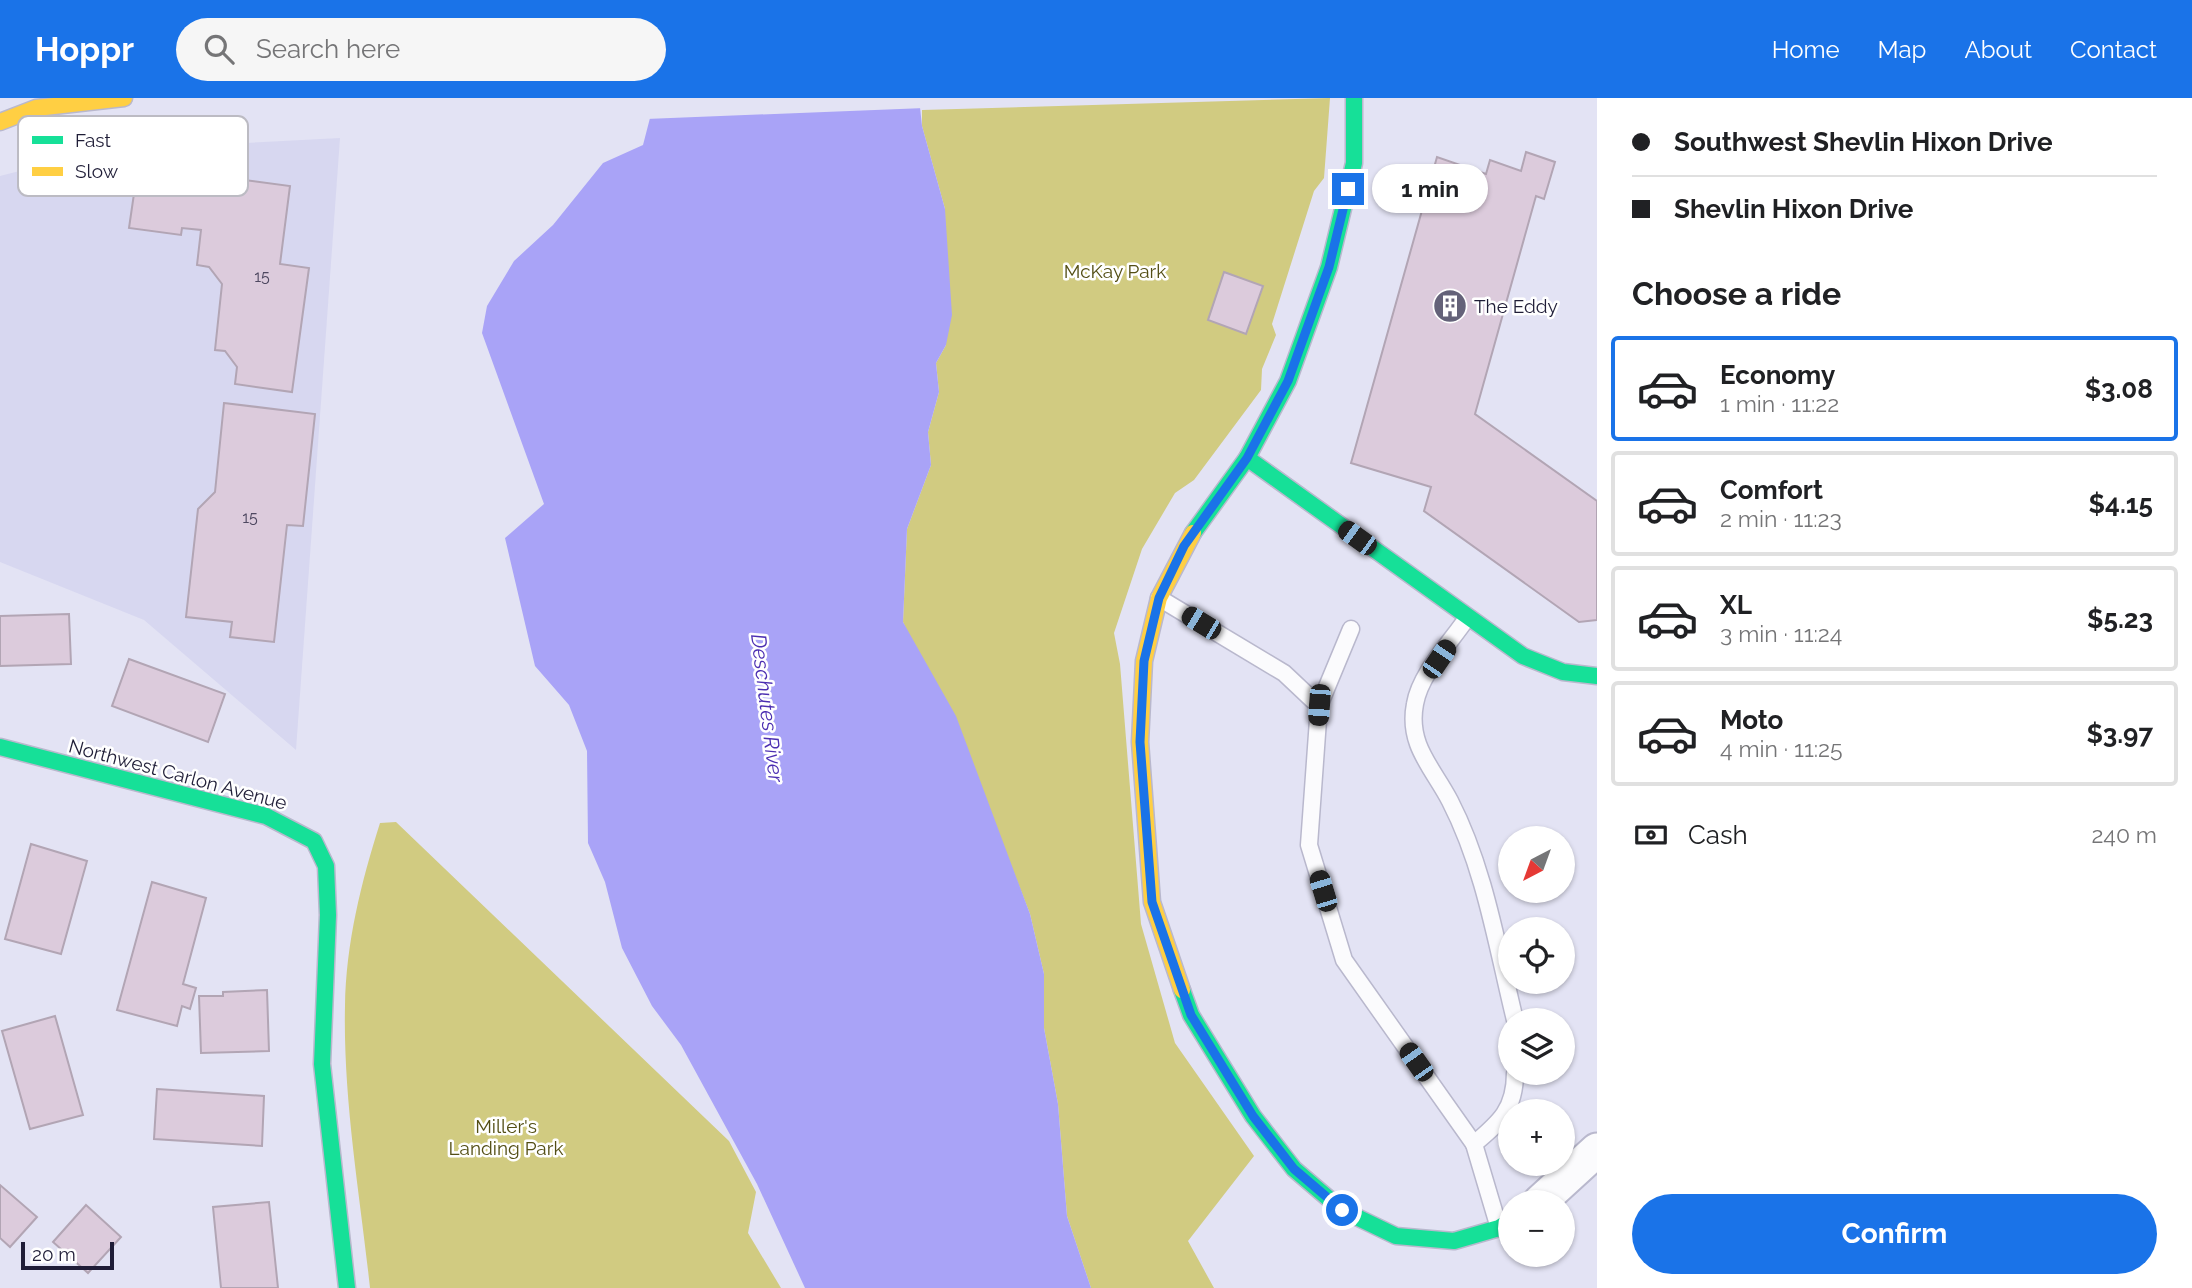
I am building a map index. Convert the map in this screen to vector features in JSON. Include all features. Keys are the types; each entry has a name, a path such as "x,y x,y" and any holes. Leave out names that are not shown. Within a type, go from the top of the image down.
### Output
{"street":[{"path":"0,122 35,103 124,98"},
{"path":"1354,98 1354,163 1329,267 1288,381 1247,458 1184,546 1159,598 1144,661 1140,742 1152,902 1191,1015 1253,1116 1294,1169 1342,1210 1396,1236 1454,1241 1498,1227"},
{"path":"1247,458 1523,656 1563,672 1597,676"},
{"name":"Northwest Carlon Avenue","path":"0,747 266,816 314,841 326,866 328,915 322,1064 347,1288"},
{"path":"1553,1190 1597,1150"}],"lane":[{"path":"1159,598 1284,673 1319,705"},
{"path":"1467,618 1425,680 1415,705 1417,748 1450,802 1479,873 1512,1008"},
{"path":"1351,629 1319,705 1309,845 1344,960 1474,1144 1498,1209"},
{"path":"1474,1144 1503,1120 1515,1085"}],"shaded area":[{"path":"340,138 296,750 144,620 0,562 0,176 18,171 18,196 248,196 248,143"}],"green space":[{"name":"McKay Park","path":"1330,98 1324,178 1314,191 1272,324 1276,335 1262,369 1261,390 1194,480 1175,493 1142,549 1114,633 1120,664 1141,924 1175,1043 1254,1156 1188,1241 1214,1288 1091,1288 1067,1216 1058,1104 1044,1028 1044,974 1030,914 986,801 903,622 907,529 931,465 928,432 939,392 936,363 946,345 945,209 922,126 922,110"},
{"name":"Miller's Landing Park","path":"396,822 729,1141 756,1192 748,1233 781,1288 370,1288 349,1112 345,1041 346,983 356,913 380,823"}],"water":[{"name":"Deschutes River","path":"919,98 922,126 945,209 952,315 946,345 936,363 939,392 928,432 931,465 907,529 903,622 956,716 1030,914 1044,974 1044,1028 1058,1104 1067,1216 1091,1288 805,1288 757,1184 681,1045 652,1006 622,948 605,882 588,843 587,751 569,705 535,666 505,538 544,504 482,333 487,306 514,261 553,225 603,163 643,145 650,118"}],"pier":[{"path":"646,98 922,98 925,108 646,119"}],"building":[{"name":"The Eddy","path":"1526,152 1555,162 1544,199 1536,196 1475,414 1597,501 1597,620 1579,622 1424,511 1431,487 1351,463 1437,157 1486,174 1490,160 1521,171"},
{"path":"248,180 290,186 280,264 309,268 292,392 235,384 237,367 225,351 215,350 222,284 209,267 197,265 201,230 182,228 181,235 129,228 134,196 248,196"},
{"path":"1224,272 1263,286 1246,334 1208,320"},
{"path":"224,403 315,414 303,526 287,525 274,642 230,637 232,622 186,617 198,509 215,492"},
{"path":"69,614 71,664 0,666 0,616"},
{"path":"129,659 225,694 208,742 112,706"},
{"path":"31,844 87,861 61,954 5,939"},
{"path":"152,882 206,898 183,984 196,988 190,1009 182,1006 177,1026 117,1010"},
{"path":"267,990 269,1051 201,1053 199,996 223,996 223,992"},
{"path":"55,1016 83,1115 30,1129 2,1031"},
{"path":"157,1089 264,1096 262,1146 154,1139"},
{"path":"0,1185 37,1217 10,1247 0,1238"},
{"path":"269,1202 278,1288 221,1288 213,1207"},
{"path":"86,1205 121,1237 88,1273 53,1242"}],"traffic: fast":[{"path":"1193,533 1247,458 1288,381 1329,267 1354,163 1354,98"},
{"path":"1247,458 1523,656 1563,672 1597,676"},
{"path":"0,747 266,816 314,841 326,866 328,915 322,1064 347,1288"},
{"path":"1182,990 1191,1015 1253,1116 1294,1169 1342,1210 1396,1236 1454,1241 1498,1228"}],"traffic: slow":[{"path":"0,122 36,108 124,98"},
{"path":"1182,990 1152,902 1140,742 1144,661 1159,598 1193,533"}],"place":[{"name":"The Eddy","path":"1450,306"}],"route":[{"path":"1342,1210 1294,1169 1253,1116 1191,1015 1152,902 1140,742 1144,661 1159,598 1184,546 1247,458 1288,381 1329,267 1348,189"}]}
